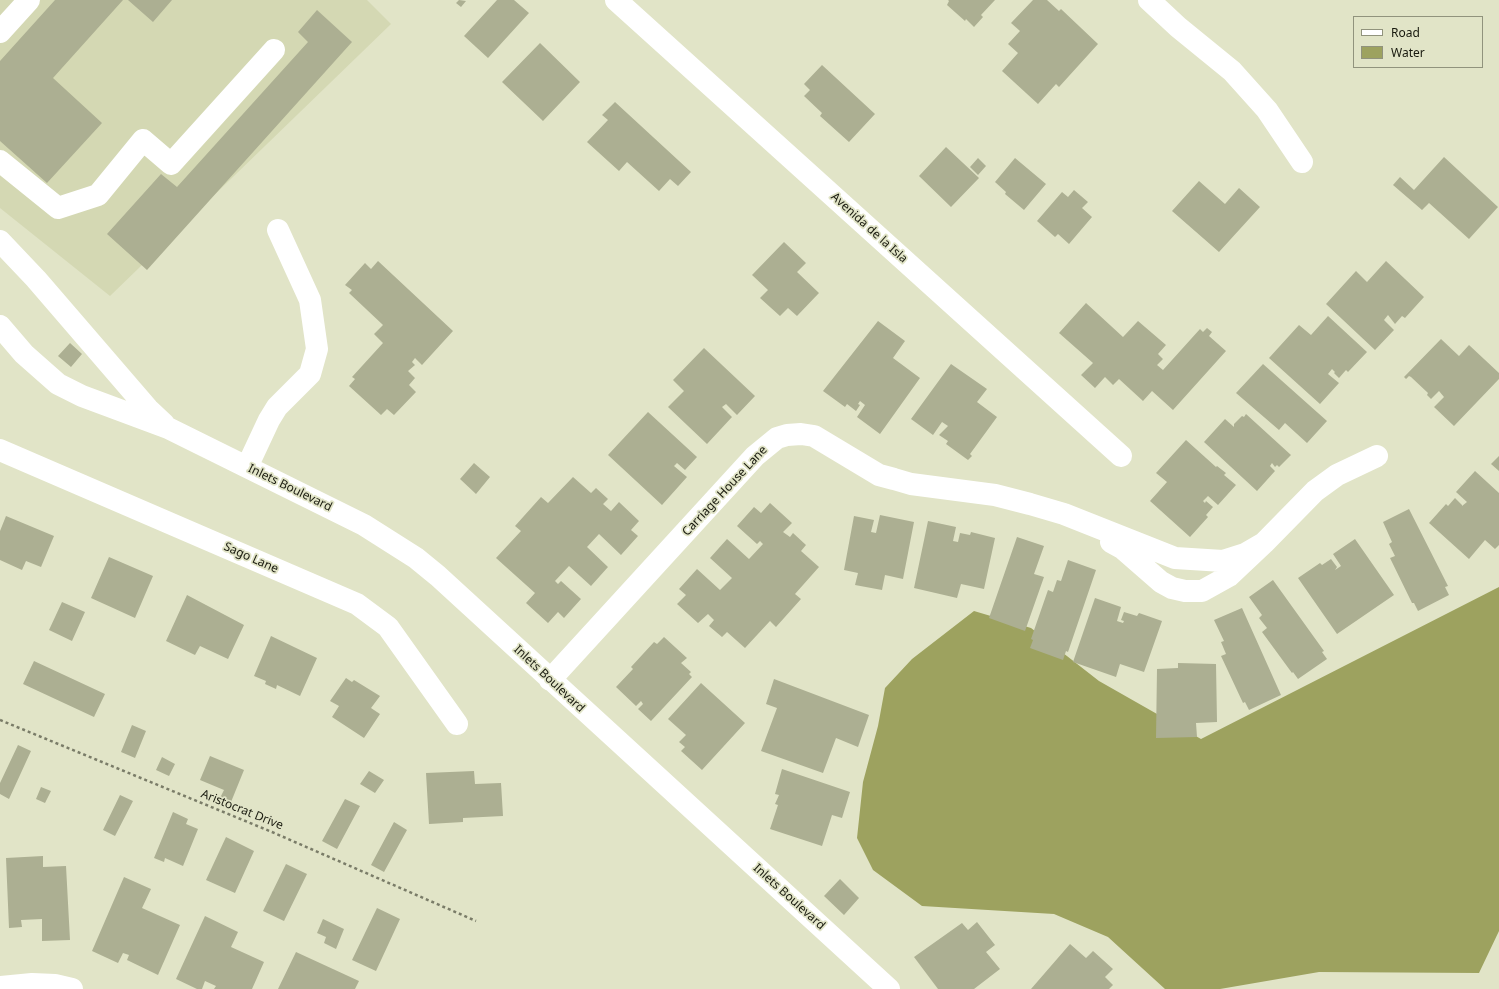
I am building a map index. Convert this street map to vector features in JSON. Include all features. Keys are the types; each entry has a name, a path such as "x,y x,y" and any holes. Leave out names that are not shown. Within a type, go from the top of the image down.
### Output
{"street":[{"path":"0,32 29,0"},
{"name":"Avenida de la Isla","path":"616,0 1121,456"},
{"path":"1149,0 1178,27 1232,71 1267,110 1302,162"},
{"path":"0,161 58,208 98,195 143,140 171,164 274,50"},
{"path":"247,467 269,420 277,407 310,374 316,349 310,300 278,230"},
{"name":"Inlets Boulevard","path":"2,246 98,349 148,409 168,428"},
{"name":"Inlets Boulevard","path":"0,326 24,354 58,384 82,396 168,428 364,525 416,558 438,576 889,989"},
{"name":"Carriage House Lane","path":"550,680 755,456 777,438 782,436 801,434 814,436 879,475 894,480 911,484 995,495 1064,514 1162,553 1189,560 1223,561 1245,554 1264,543"},
{"name":"Sago Lane","path":"0,450 357,604 388,627 457,724"},
{"name":"Carriage House Lane","path":"1064,514 1122,548 1161,582 1172,588 1185,591 1202,591 1209,589 1229,576 1315,491 1337,475 1377,456"},
{"path":"0,987 32,984 54,985 72,989"}],"path":[{"name":"Aristocrat Drive","path":"0,720 272,832 476,921"}],"shaded area":[{"path":"0,0 367,0 391,24 110,296 0,208"}],"water":[{"path":"1499,587 1499,931 1479,973 1319,972 1220,989 1165,989 1108,937 1054,914 922,906 873,870 857,838 863,782 878,726 885,688 912,659 974,611 1031,628 1099,681 1201,739"}],"building":[{"path":"55,0 123,0 53,78 102,123 47,183 0,141 0,61"},
{"path":"128,0 172,0 153,22"},
{"path":"459,0 466,1 461,7 456,3"},
{"path":"497,0 514,0 529,13 488,58 464,36"},
{"path":"948,0 995,0 981,15 983,17 974,27 947,5"},
{"path":"1033,0 1047,0 1059,11 1061,9 1098,44 1059,87 1056,84 1038,104 1002,71 1018,53 1008,44 1020,31 1011,23"},
{"path":"317,10 352,42 147,270 107,234 161,174 177,187 308,42 298,32"},
{"path":"540,43 580,82 543,121 502,82"},
{"path":"822,65 875,114 849,142 820,116 822,113 804,96 810,90 804,84"},
{"path":"615,102 691,172 678,186 670,179 659,191 627,162 619,171 587,142 608,120 602,115"},
{"path":"946,147 979,178 951,207 919,176"},
{"path":"1444,157 1498,207 1469,239 1429,203 1422,210 1393,185 1400,177 1414,190"},
{"path":"978,158 986,166 978,175 970,167"},
{"path":"1015,158 1046,184 1024,210 1005,194 1006,192 995,182"},
{"path":"1199,181 1225,204 1239,188 1260,207 1219,252 1172,211"},
{"path":"1074,190 1088,202 1082,208 1092,217 1069,244 1058,234 1055,237 1037,221 1062,192 1068,197"},
{"path":"784,242 806,263 797,272 819,293 797,316 788,308 780,316 760,298 768,290 752,275"},
{"path":"378,261 453,331 422,365 415,358 412,362 415,365 408,371 415,378 409,385 416,392 394,415 387,409 381,415 349,386 355,379 352,377 383,343 374,334 383,325 349,293 352,290 345,285 365,263 371,269"},
{"path":"1386,261 1424,297 1405,318 1402,316 1395,324 1388,315 1384,320 1394,330 1375,350 1326,304 1356,271 1367,282"},
{"path":"1086,303 1123,337 1138,321 1166,345 1158,354 1163,359 1157,365 1163,370 1200,329 1203,332 1207,328 1212,332 1209,336 1226,351 1173,410 1152,391 1143,401 1119,379 1113,385 1105,377 1095,388 1081,375 1093,363 1059,333"},
{"path":"1328,316 1367,352 1348,372 1346,370 1339,378 1332,369 1328,374 1339,383 1320,404 1269,358 1299,325 1311,335"},
{"path":"878,321 905,341 893,358 920,378 880,434 857,417 865,405 860,401 858,404 860,405 856,411 847,404 845,407 823,391"},
{"path":"1441,339 1459,356 1469,345 1499,373 1499,379 1454,426 1434,407 1444,397 1439,391 1431,399 1427,395 1428,393 1411,377 1409,376 1406,379 1404,377"},
{"path":"70,343 82,354 71,367 58,356"},
{"path":"704,348 755,396 737,415 726,404 722,407 732,417 707,444 668,407 684,391 673,380"},
{"path":"951,364 987,389 977,402 997,417 970,454 972,456 968,460 946,444 948,441 939,435 948,426 942,422 933,435 911,419"},
{"path":"1263,364 1327,421 1307,443 1285,423 1279,430 1236,393"},
{"path":"648,412 697,457 685,470 677,463 674,466 687,477 662,505 608,455"},
{"path":"1246,414 1291,455 1279,467 1277,465 1275,467 1272,463 1270,466 1275,471 1257,491 1204,442 1225,419 1234,427 1234,424"},
{"path":"1186,440 1216,467 1217,466 1226,473 1224,475 1236,485 1218,505 1208,496 1203,501 1205,503 1206,501 1213,507 1206,515 1208,517 1190,537 1150,501 1167,482 1156,473"},
{"path":"1499,456 1499,471 1491,464"},
{"path":"474,463 490,477 476,494 460,479"},
{"path":"1475,471 1499,493 1499,545 1495,549 1485,540 1469,559 1429,523 1446,504 1448,506 1455,498 1462,506 1467,502 1456,492"},
{"path":"573,477 591,493 596,488 608,499 603,504 611,511 619,502 639,521 631,530 638,536 621,555 599,534 587,547 608,567 591,586 569,566 555,581 558,584 561,581 581,599 564,618 558,612 548,623 526,603 535,593 496,558 521,531 515,526 541,497 548,503"},
{"path":"770,503 792,523 783,532 790,537 793,533 806,545 801,551 819,567 795,594 801,599 776,627 770,621 745,648 727,632 722,637 709,626 714,620 708,614 698,623 677,604 686,595 679,589 697,569 720,590 732,578 710,558 727,539 749,559 763,544 760,541 757,544 737,526 754,507 761,513"},
{"path":"1409,509 1448,586 1445,587 1449,595 1418,611 1414,603 1412,603 1390,558 1395,556 1389,544 1392,542 1383,522"},
{"path":"880,515 914,522 903,579 885,575 882,590 855,585 858,573 844,570 854,516 874,520 871,532 876,533"},
{"path":"6,516 54,536 41,567 26,561 22,570 0,560 0,531"},
{"path":"928,521 956,527 953,541 958,542 960,533 970,535 971,532 995,538 984,589 961,584 957,598 914,588"},
{"path":"1017,537 1044,546 1034,574 1044,577 1025,631 989,618"},
{"path":"1355,539 1394,595 1337,634 1298,578 1320,563 1322,565 1331,559 1337,567 1335,570 1341,566 1333,554"},
{"path":"109,557 153,576 135,618 91,598"},
{"path":"1068,560 1096,570 1068,652 1066,651 1063,660 1030,648 1033,640 1031,639 1048,590 1053,592 1057,580 1061,581"},
{"path":"1273,580 1324,651 1322,652 1327,659 1298,679 1262,632 1267,628 1259,618 1262,615 1249,597"},
{"path":"187,595 244,625 228,659 200,646 195,655 166,641"},
{"path":"1095,598 1121,607 1117,621 1123,623 1124,621 1121,620 1124,612 1137,616 1139,613 1162,621 1144,672 1120,664 1116,677 1073,662"},
{"path":"62,602 85,612 72,641 49,630"},
{"path":"1242,608 1281,695 1249,710 1245,702 1243,703 1221,656 1226,654 1221,642 1224,641 1214,620"},
{"path":"271,636 317,658 300,696 277,685 276,689 265,684 266,681 254,676"},
{"path":"664,637 687,658 681,663 691,672 689,674 692,677 651,721 638,709 643,704 641,701 636,706 616,687 633,669 631,667 654,642 657,644"},
{"path":"34,661 105,694 94,717 23,684"},
{"path":"1178,663 1216,664 1217,722 1196,723 1197,737 1156,738 1157,669 1178,668"},
{"path":"346,678 352,682 354,680 380,696 371,708 380,714 364,738 332,717 339,706 330,701"},
{"path":"774,679 869,715 858,747 836,738 823,773 761,751 777,708 766,704"},
{"path":"701,683 745,723 702,770 681,751 685,747 679,742 686,735 668,719"},
{"path":"132,725 146,731 135,758 121,752"},
{"path":"18,745 31,751 9,799 0,794 0,783"},
{"path":"210,756 244,770 231,802 220,798 224,790 200,780"},
{"path":"162,757 175,764 169,776 156,770"},
{"path":"782,769 850,792 842,818 832,815 822,846 770,829 778,805 775,804 779,795 775,794"},
{"path":"369,771 384,780 375,793 360,784"},
{"path":"474,771 475,784 501,783 503,816 463,818 463,822 429,824 426,773"},
{"path":"41,787 51,791 45,803 36,799"},
{"path":"120,795 133,801 115,836 103,830"},
{"path":"345,799 360,806 337,849 322,841"},
{"path":"173,812 188,819 186,824 198,829 183,866 165,858 164,862 154,858"},
{"path":"394,822 407,830 384,872 371,865"},
{"path":"226,837 254,851 235,893 206,880"},
{"path":"43,856 43,867 66,866 70,940 42,941 42,919 21,920 22,927 9,928 6,858"},
{"path":"286,864 307,874 284,921 263,911"},
{"path":"124,877 151,889 142,908 180,925 158,975 127,960 129,955 123,953 118,963 92,951"},
{"path":"840,879 859,898 844,915 824,896"},
{"path":"377,908 400,919 376,971 352,960"},
{"path":"205,916 238,932 231,947 264,962 252,989 214,989 216,986 205,981 202,989 197,989 176,979"},
{"path":"323,919 344,929 336,949 324,943 326,937 317,933"},
{"path":"977,922 995,945 986,952 1000,969 974,989 938,989 914,957 962,923 968,930"},
{"path":"1070,944 1086,958 1093,951 1113,969 1105,977 1113,985 1109,989 1031,989"},
{"path":"296,952 359,981 355,989 278,989"}]}
